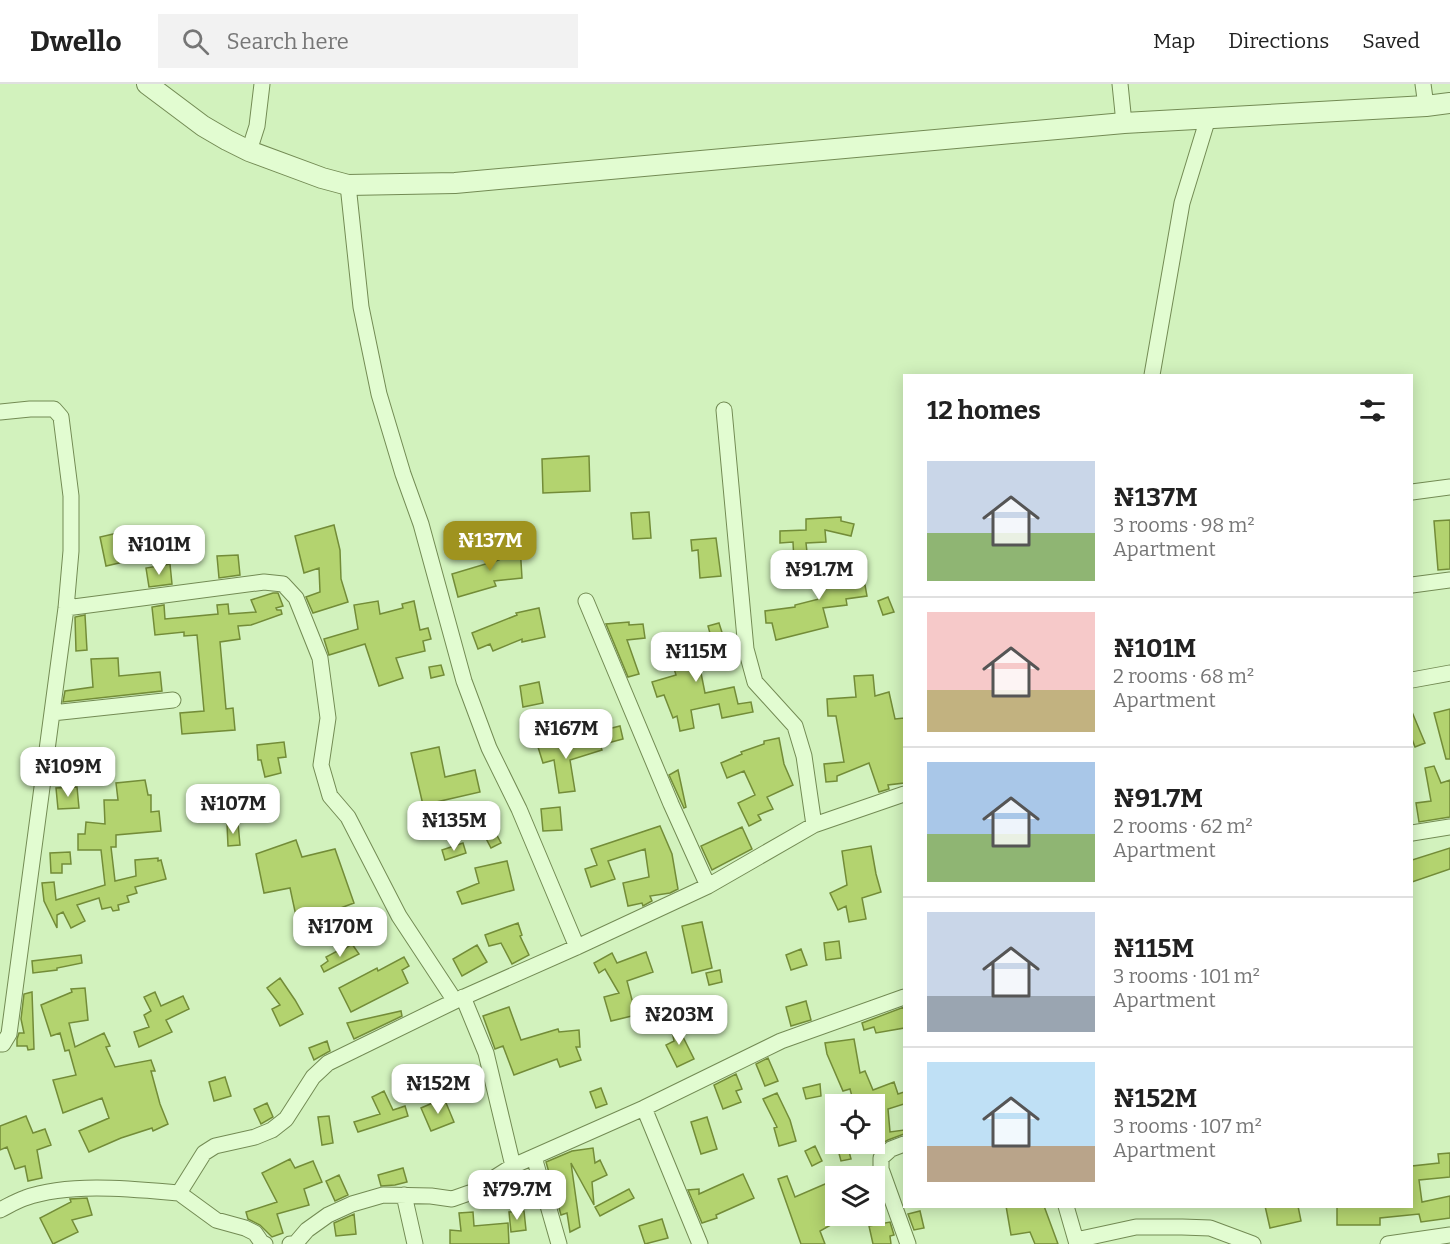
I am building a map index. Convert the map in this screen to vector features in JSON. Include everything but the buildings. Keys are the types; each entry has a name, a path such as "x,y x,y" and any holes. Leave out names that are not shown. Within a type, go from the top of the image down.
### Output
{"street":[{"path":"147,84 203,126 249,151 322,178 348,185 454,183 1124,123 1450,103"},
{"path":"249,151 257,126 262,84"},
{"path":"1120,84 1124,123"},
{"path":"1423,84 1426,106"},
{"path":"1152,374 1182,203 1208,118"},
{"path":"348,185 361,307 379,394 421,524 464,681 489,748 519,809 577,947"},
{"path":"0,412 54,409 61,417 71,496 71,551 66,608 9,1034 3,1044 0,1044"},
{"path":"724,410 746,649 755,682 795,726 804,756 814,825"},
{"path":"1413,492 1450,487"},
{"path":"1413,585 1450,579"},
{"path":"66,608 264,582 283,584 296,598 321,658 328,718 321,765 330,795 348,817 399,916 459,999 486,1053 513,1166"},
{"path":"586,601 708,886"},
{"path":"1413,680 1450,673"},
{"path":"52,713 173,700"},
{"path":"179,1193 204,1153 215,1146 255,1137 272,1130 285,1119 312,1077 328,1063 459,999 708,886 814,825 903,794"},
{"path":"1413,833 1450,827"},
{"path":"293,1244 307,1230 328,1215 352,1204 383,1195 432,1196 452,1199 472,1192 513,1166 644,1108 781,1041 903,997"},
{"path":"644,1108 700,1244"},
{"path":"903,1144 891,1149 882,1158 881,1168 908,1244"},
{"path":"534,1157 559,1244"},
{"path":"0,1210 24,1198 53,1190 133,1189 179,1193 216,1220 255,1233 265,1244"},
{"path":"404,1195 415,1244"},
{"path":"1067,1208 1076,1242 1136,1227 1182,1227 1210,1228 1253,1244"},
{"path":"1388,1244 1450,1235"}]}
